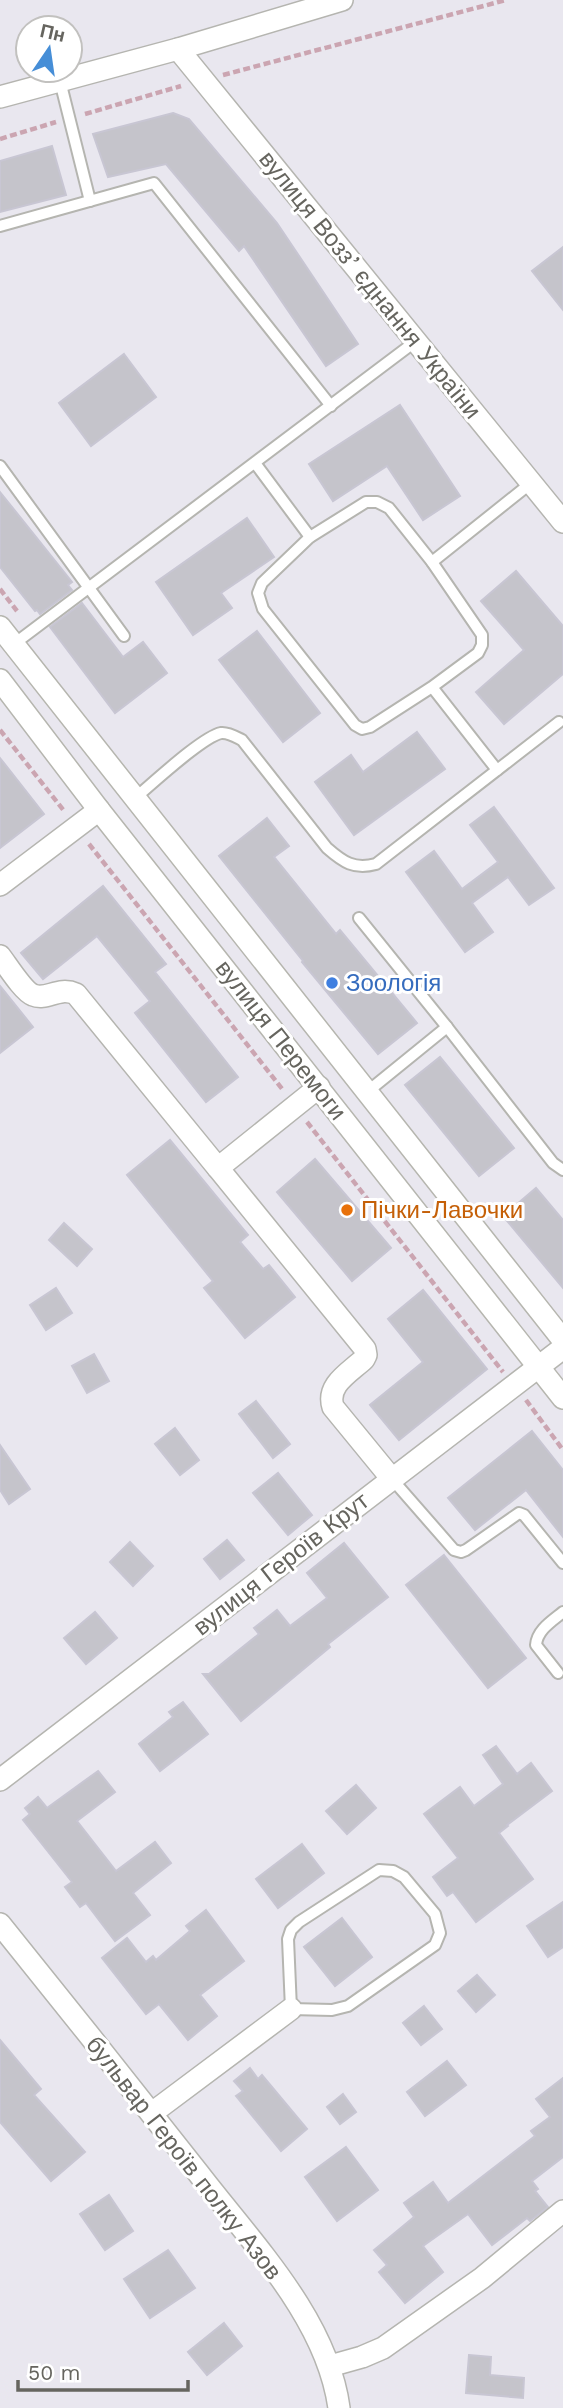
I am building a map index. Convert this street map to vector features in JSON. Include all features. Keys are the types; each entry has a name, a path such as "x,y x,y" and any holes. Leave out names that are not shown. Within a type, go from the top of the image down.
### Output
{"street":[{"path":"84,74 342,0"},
{"name":"вулиця Воззʼєднання України","path":"178,49 563,522"},
{"path":"0,97 46,84"},
{"name":"вулиця Перемоги","path":"0,626 563,1340"},
{"name":"вулиця Перемоги","path":"0,680 99,810 563,1398"},
{"path":"0,885 99,810"},
{"path":"0,957 29,994 38,996 67,990 76,995 365,1349 364,1359 332,1388 330,1398 333,1407 392,1479"},
{"path":"218,1167 319,1087"},
{"name":"вулиця Героїв Крут","path":"0,1780 563,1348"},
{"name":"бульвар Героїв полку Азов","path":"0,1924 152,2113 275,2273 305,2316 330,2366 339,2408"},
{"path":"152,2113 291,2009"},
{"path":"330,2366 383,2348 482,2278 563,2211"}],"lane":[{"path":"61,84 90,201"},
{"path":"0,226 154,183 331,405"},
{"path":"14,644 416,341"},
{"path":"255,463 310,537"},
{"path":"0,466 124,636"},
{"path":"432,562 531,483"},
{"path":"371,501 389,508 432,562 479,628 482,645 478,653 432,687 370,727 362,729 350,720 263,610 258,593 262,583 310,537 371,501"},
{"path":"432,687 497,770"},
{"path":"135,798 206,740 222,733 232,735 247,746 327,848 354,867 364,867 376,864 562,722"},
{"path":"359,918 553,1163 563,1170"},
{"path":"367,1092 447,1027"},
{"path":"392,1479 453,1550 466,1550 519,1513 524,1515 563,1563"},
{"path":"558,1672 536,1645 536,1640 540,1632 563,1612"},
{"path":"379,1870 393,1871 404,1877 438,1920 440,1933 435,1945 348,2006 332,2010 291,2009 288,1949 291,1930 299,1922 379,1870"}],"path":[{"path":"223,75 506,0"},
{"path":"0,139 182,86"},
{"path":"0,730 563,1450"}],"building":[{"path":"173,113 189,119 277,223 358,344 326,366 244,246 239,251 166,164 108,177 93,134"},
{"path":"52,146 66,195 0,212 0,161"},
{"path":"563,247 563,310 532,271"},
{"path":"124,354 156,397 91,446 59,403"},
{"path":"400,405 460,496 423,520 387,466 333,501 309,464"},
{"path":"0,492 72,582 68,585 72,590 40,614 0,567"},
{"path":"247,518 274,557 221,593 232,608 193,635 156,582"},
{"path":"516,571 563,626 563,674 504,724 476,692 524,650 481,601"},
{"path":"82,603 123,657 143,642 167,673 115,713 50,627"},
{"path":"257,631 320,713 283,742 219,660"},
{"path":"417,732 445,769 354,835 315,782 351,755 363,772"},
{"path":"0,758 44,814 0,848"},
{"path":"494,807 554,888 529,905 508,877 472,903 493,932 465,952 406,872 434,851 462,889 498,862 470,825"},
{"path":"267,818 289,846 274,857 336,934 340,930 417,1023 378,1054 219,856"},
{"path":"103,886 166,964 155,972 238,1077 206,1102 135,1013 150,1001 97,936 43,979 21,953"},
{"path":"0,986 33,1027 0,1053"},
{"path":"440,1057 514,1148 479,1176 405,1085"},
{"path":"170,1140 248,1235 240,1242 263,1269 269,1265 295,1297 245,1338 204,1288 213,1281 127,1175"},
{"path":"315,1159 391,1248 352,1281 277,1192"},
{"path":"536,1188 563,1220 563,1288 503,1216"},
{"path":"64,1223 92,1249 77,1266 49,1240"},
{"path":"56,1288 72,1313 46,1330 30,1305"},
{"path":"423,1290 487,1369 399,1440 370,1405 423,1362 388,1319"},
{"path":"94,1354 109,1381 87,1393 72,1366"},
{"path":"256,1401 290,1444 273,1458 239,1414"},
{"path":"175,1428 199,1460 180,1475 155,1444"},
{"path":"532,1431 563,1470 563,1537 526,1490 475,1530 448,1498"},
{"path":"0,1445 30,1489 9,1504 0,1490"},
{"path":"278,1473 312,1515 288,1535 253,1493"},
{"path":"227,1540 244,1560 220,1579 204,1559"},
{"path":"130,1542 153,1566 133,1586 110,1562"},
{"path":"344,1543 388,1597 328,1644 330,1647 241,1721 203,1674 209,1674 259,1634 254,1628 277,1610 290,1626 327,1598 307,1573"},
{"path":"444,1555 526,1658 488,1688 406,1585"},
{"path":"95,1612 117,1638 86,1664 64,1638"},
{"path":"183,1702 208,1734 160,1771 139,1744 173,1717 169,1712"},
{"path":"496,1746 517,1774 531,1763 552,1791 499,1833 533,1879 476,1922 453,1892 447,1896 433,1877 458,1858 424,1814 460,1787 474,1806 503,1784 483,1755"},
{"path":"98,1771 115,1792 77,1821 116,1871 155,1842 171,1863 133,1893 150,1915 115,1941 86,1903 80,1907 65,1887 72,1882 23,1820 30,1814 25,1808 38,1797 47,1808"},
{"path":"356,1785 376,1808 347,1834 326,1811"},
{"path":"302,1844 324,1873 278,1908 256,1879"},
{"path":"563,1902 563,1947 548,1957 527,1926"},
{"path":"206,1910 244,1961 200,1995 217,2016 188,2040 159,2004 146,2014 102,1958 127,1938 146,1962 153,1956 156,1960 190,1931 186,1926"},
{"path":"342,1918 372,1957 335,1986 304,1947"},
{"path":"477,1975 495,1995 476,2012 458,1991"},
{"path":"424,2006 442,2029 421,2045 403,2023"},
{"path":"0,2040 41,2089 34,2095 85,2152 51,2181 0,2122"},
{"path":"447,2061 466,2085 425,2116 407,2092"},
{"path":"250,2068 258,2079 262,2075 307,2129 281,2151 236,2096 243,2091 234,2081"},
{"path":"563,2078 563,2157 532,2181 538,2189 535,2191 548,2207 530,2221 527,2218 492,2245 468,2214 423,2246 443,2272 405,2303 379,2272 387,2265 374,2250 414,2217 404,2203 433,2182 448,2203 535,2136 531,2131 550,2117 536,2099"},
{"path":"343,2094 356,2112 340,2124 327,2107"},
{"path":"346,2147 378,2190 337,2221 305,2177"},
{"path":"109,2195 133,2231 105,2250 80,2214"},
{"path":"168,2250 195,2288 150,2318 124,2279"},
{"path":"224,2323 242,2346 207,2375 188,2352"},
{"path":"469,2355 491,2357 490,2375 524,2378 523,2398 466,2393"}],"place":[{"name":"Зоологія","path":"332,983"},
{"name":"Пічки-Лавочки","path":"347,1210"}]}
